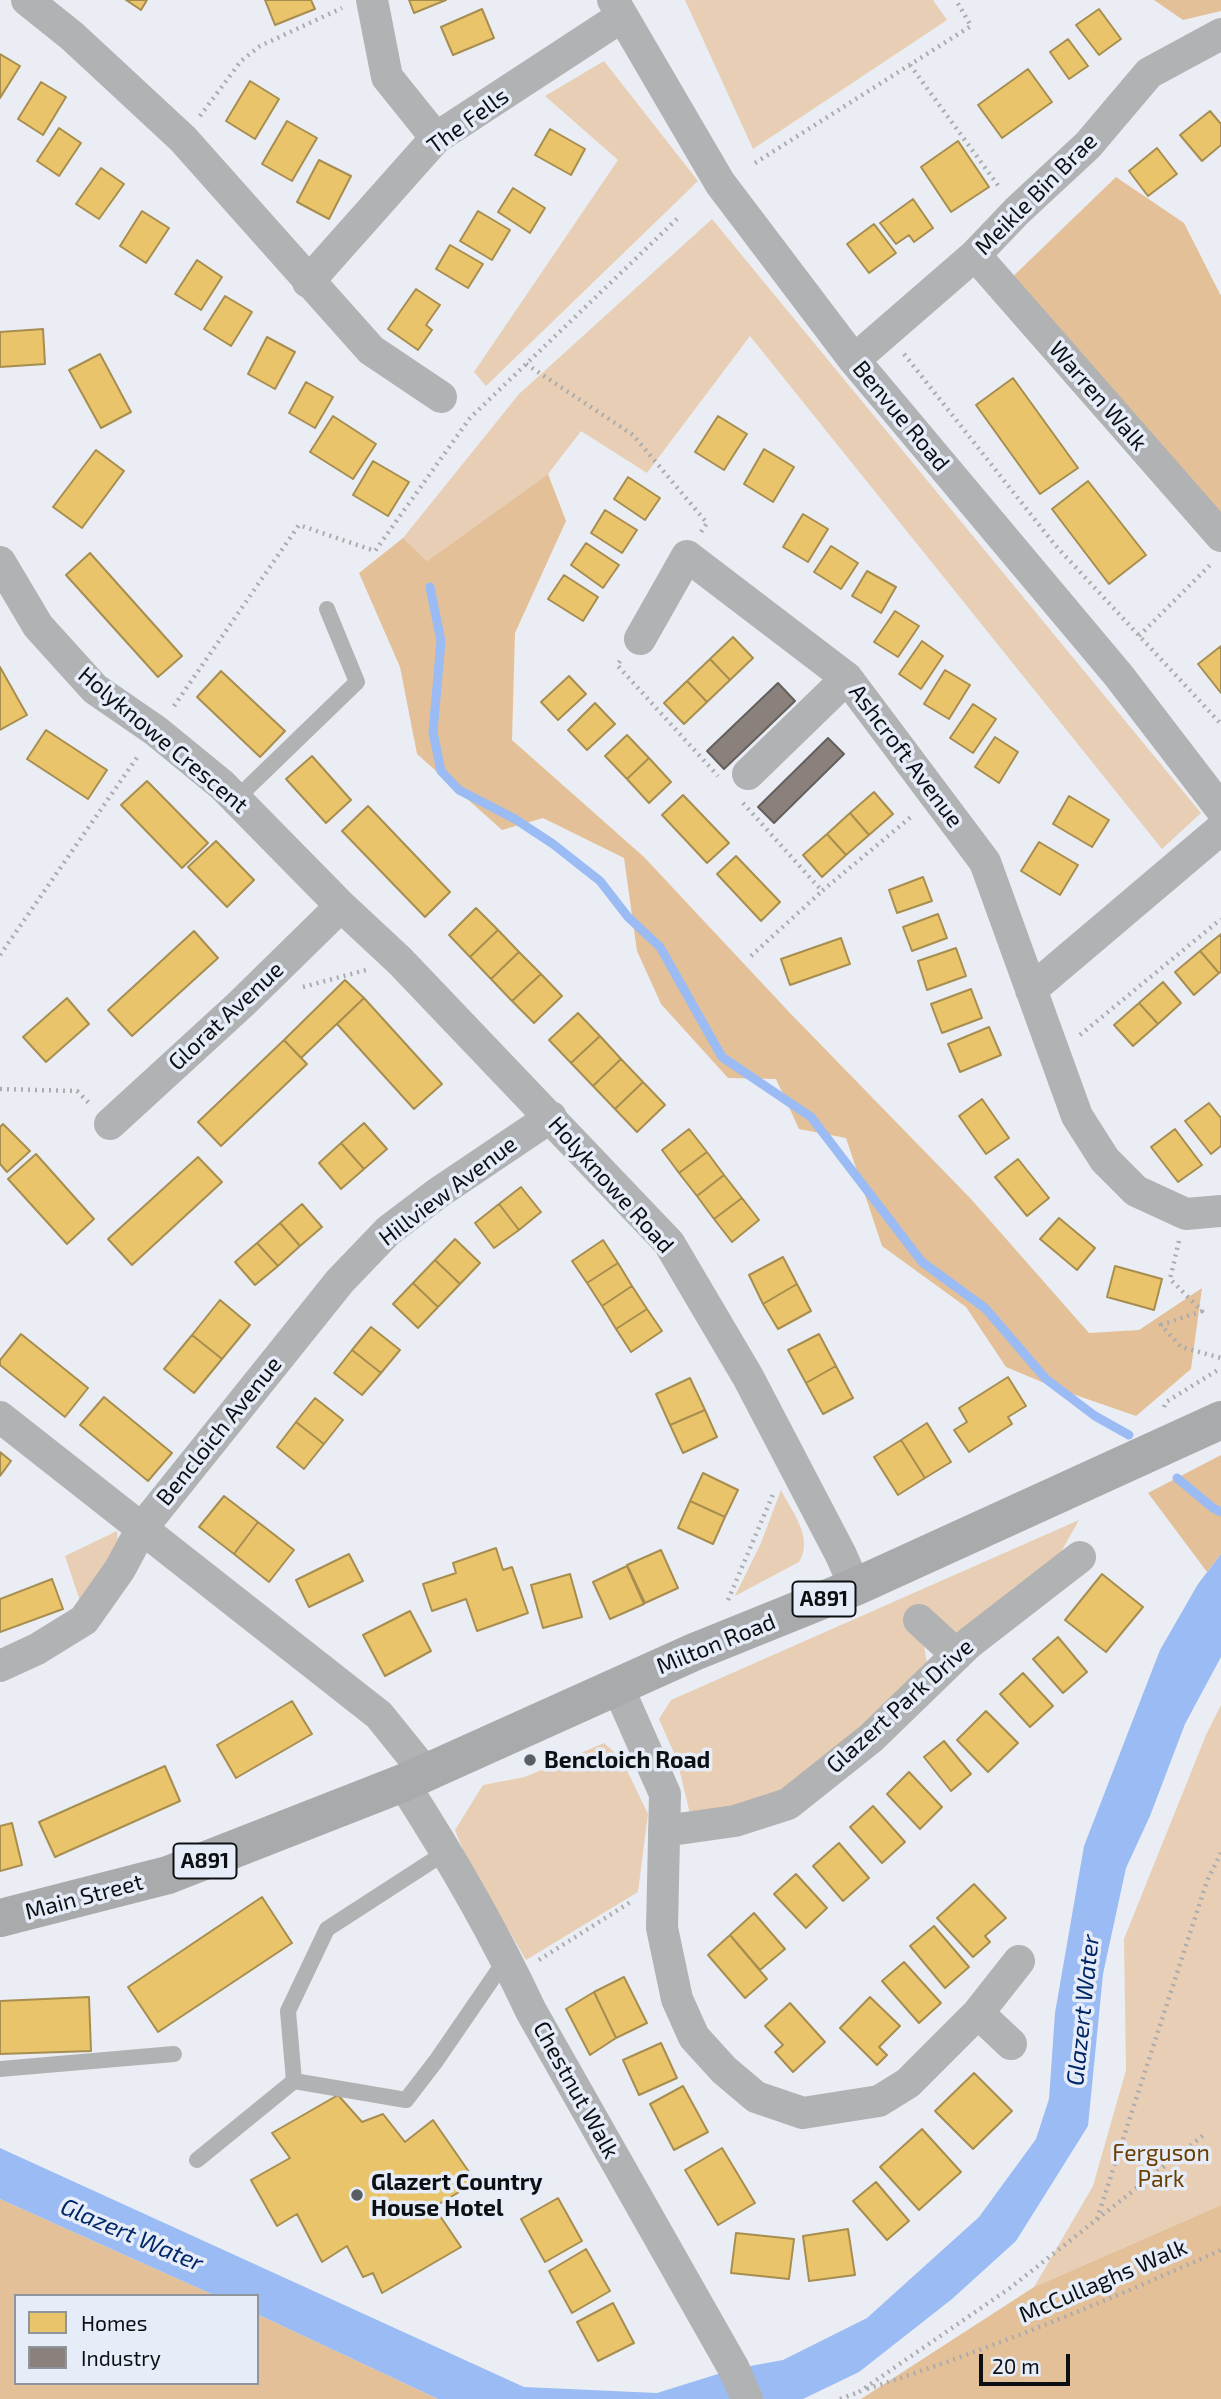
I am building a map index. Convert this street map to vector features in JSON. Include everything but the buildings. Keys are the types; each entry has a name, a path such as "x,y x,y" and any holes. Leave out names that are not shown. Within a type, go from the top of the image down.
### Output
{"main road":[{"name":"Milton Road","path":"414,1778 617,1685 855,1587 1221,1420"},
{"name":"Main Street","path":"0,1918 169,1875 414,1778"}],"street":[{"path":"27,0 72,36 183,139 371,350 442,397"},
{"path":"359,3 387,77 436,138"},
{"name":"The Fells","path":"309,282 436,138 617,8"},
{"name":"Benvue Road","path":"617,8 720,183 853,360 1119,676 1221,809"},
{"name":"Meikle Bin Brae","path":"853,360 975,256 1017,211 1088,145 1149,73 1221,34"},
{"name":"Warren Walk","path":"975,256 1216,550"},
{"path":"640,639 687,556"},
{"name":"Ashcroft Avenue","path":"687,556 847,678 985,862 1077,1116 1105,1160 1136,1191 1186,1214 1221,1211"},
{"name":"Holyknowe Crescent","path":"0,562 38,626 95,689 156,731 236,799 341,906"},
{"path":"748,774 847,678"},
{"path":"1031,990 1221,829"},
{"name":"Holyknowe Road","path":"341,906 400,961 669,1243 748,1377 855,1587"},
{"name":"Glorat Avenue","path":"110,1124 241,1004 341,906"},
{"name":"Hillview Avenue","path":"297,1335 340,1281 388,1231 438,1192 551,1117"},
{"name":"Bencloich Avenue","path":"0,1666 37,1649 84,1620 120,1569 142,1528 297,1335"},
{"path":"0,1417 379,1715 414,1778"},
{"name":"Glazert Park Drive","path":"664,1831 735,1821 788,1804 871,1738 957,1655 1080,1557"},
{"path":"919,1620 957,1655"},
{"path":"617,1685 665,1794 662,1928 677,1999 694,2037 724,2070 756,2097 803,2113 879,2101 908,2083 978,2013 1019,1961"},
{"name":"Chestnut Walk","path":"414,1778 446,1852 538,2023 734,2369 747,2399"},
{"path":"978,2013 1011,2044"}],"lane":[{"path":"236,799 357,682 327,609"},
{"path":"294,2081 288,2011 327,1929 446,1852"},
{"path":"197,2160 294,2081 406,2100 510,1967"},
{"path":"0,2069 174,2054"}],"path":[{"path":"755,163 971,26 956,0"},
{"path":"183,139 241,61 260,46 359,3"},
{"path":"910,65 1017,211"},
{"path":"0,955 299,526 375,551 470,418 680,216"},
{"path":"886,332 1055,545 1221,724"},
{"path":"526,364 633,435 707,523 687,556"},
{"path":"1139,636 1216,550"},
{"path":"751,956 822,891"},
{"path":"1055,1056 1221,919"},
{"path":"294,990 400,961"},
{"path":"0,1089 77,1091 110,1124"},
{"path":"1186,1214 1170,1279 1202,1311 1161,1325 1181,1346 1221,1359"},
{"path":"1162,1413 1166,1402 1221,1368"},
{"path":"726,1604 777,1484 796,1469"},
{"path":"1097,2219 1207,1881 1221,1853"},
{"path":"510,1967 663,1882"},
{"path":"859,2392 1010,2288 1205,2134"},
{"name":"McCullaghs Walk","path":"840,2399 958,2360 1144,2285 1221,2250"}],"green space":[{"path":"685,0 933,0 947,20 753,149"},
{"path":"604,61 698,181 486,386 474,372 618,160 545,96"},
{"path":"712,219 1201,813 1162,849 750,336 647,473 581,431 548,474 427,561 403,538 519,394"},
{"path":"781,1490 800,1525 803,1553 799,1562 735,1596 761,1543"},
{"path":"1079,1520 1061,1552 962,1633 918,1638 924,1646 927,1663 858,1729 804,1775 762,1799 691,1818 677,1760 659,1719 671,1700"},
{"path":"117,1531 119,1554 83,1610 65,1556"},
{"name":"Ferguson Park","path":"1221,1705 1221,2205 1034,2287 1093,2186 1126,2070 1124,1939 1206,1735"},
{"path":"604,1743 621,1758 648,1814 638,1892 526,1960 466,1858 455,1830 483,1785 525,1777"}],"shaded area":[{"path":"1154,0 1221,0 1221,11 1183,20"},
{"path":"1116,177 1184,223 1221,296 1221,536 1002,287"},
{"path":"548,474 566,521 515,633 512,740 644,857 790,1013 971,1199 1089,1333 1139,1330 1202,1288 1191,1369 1136,1416 1061,1390 1006,1367 966,1307 882,1246 846,1138 799,1129 776,1079 728,1078 661,1004 637,951 624,858 543,818 502,830 417,754 400,667 359,573 403,538 427,561"},
{"path":"1221,1455 1221,1554 1207,1572 1148,1493"},
{"path":"0,2199 212,2294 14,2294 14,2385 259,2385 259,2315 438,2399 0,2399"},
{"path":"1221,2205 1221,2399 861,2399 1034,2287"}],"water":[{"name":"Glazert Water","path":"1221,1554 1221,1657 1185,1724 1150,1816 1126,1868 1103,1974 1088,2126 1016,2241 952,2299 859,2372 803,2399 438,2399 259,2315 259,2294 212,2294 0,2199 0,2148 524,2387 657,2393 734,2369 783,2360 867,2318 979,2217 1036,2139 1049,2099 1055,2013 1084,1846 1160,1650 1198,1584"}],"waterway":[{"path":"430,587 441,641 433,732 441,771 459,790 515,819 553,844 600,881 628,917 660,947 722,1057 811,1117 922,1262 985,1308 1046,1379 1095,1416 1129,1435"},
{"path":"1177,1478 1221,1512"}],"place":[{"name":"Bencloich Road","path":"530,1760"},
{"name":"Glazert Country House Hotel","path":"357,2195"}]}
